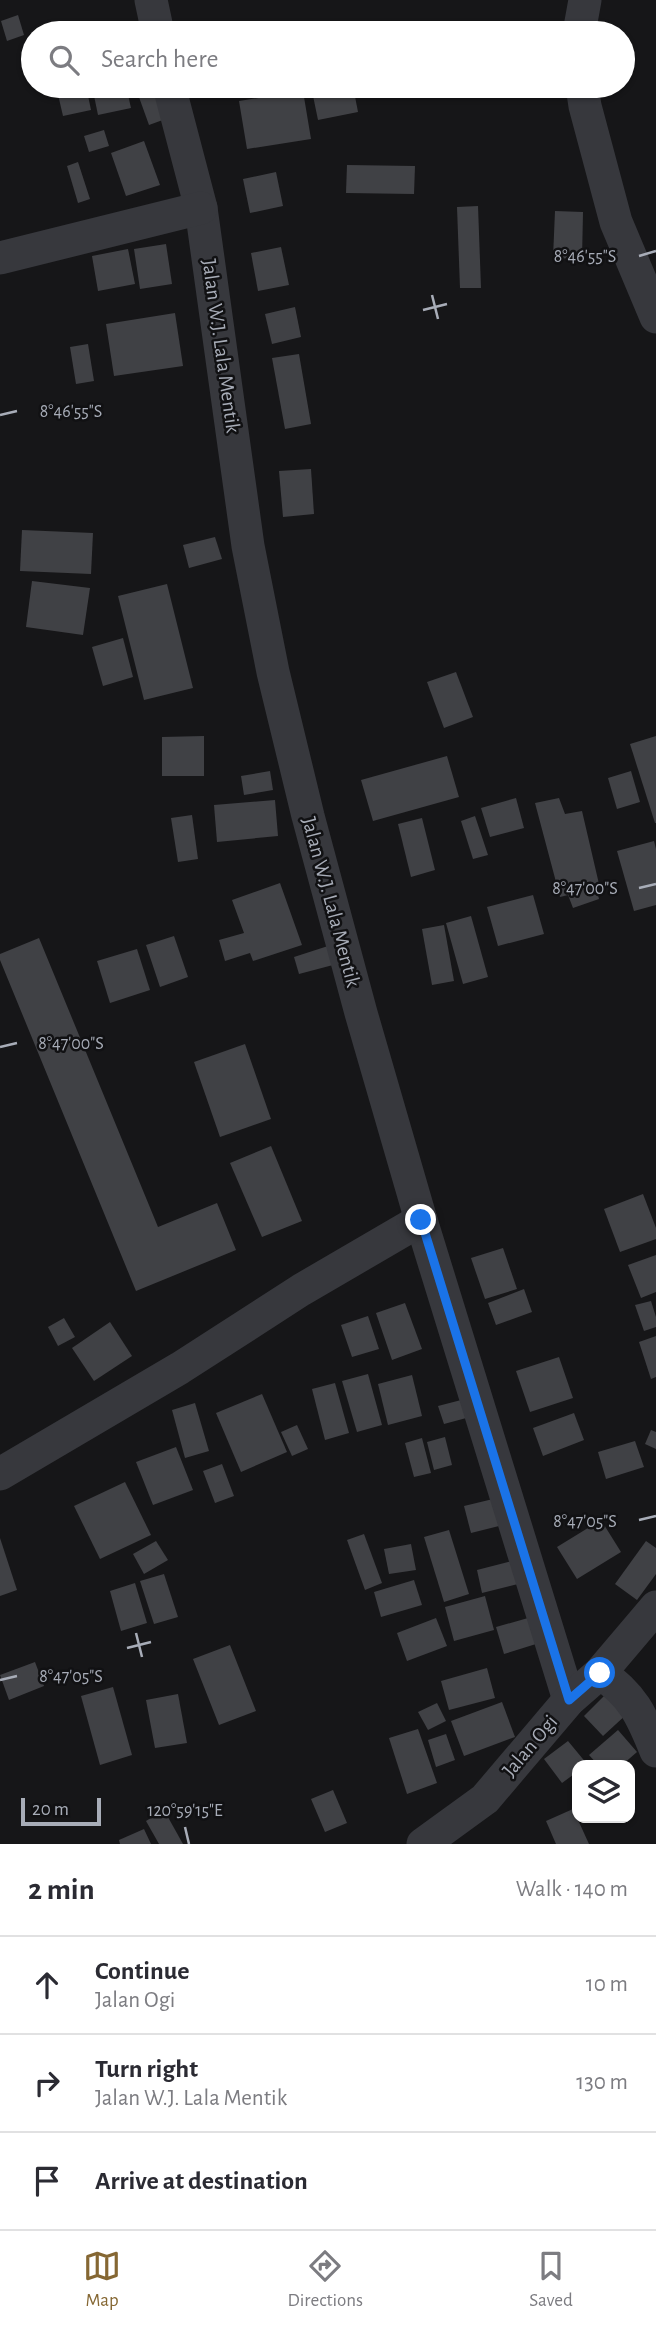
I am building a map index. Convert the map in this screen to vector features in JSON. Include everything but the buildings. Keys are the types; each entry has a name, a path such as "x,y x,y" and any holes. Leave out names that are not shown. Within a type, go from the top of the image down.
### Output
{"street":[{"path":"151,0 155,21"},
{"path":"581,21 585,0"},
{"name":"Jalan W.J. Lala Mentik","path":"172,98 201,208 248,547 273,672 360,1013 569,1700"},
{"path":"584,98 616,222 656,317"},
{"path":"0,258 201,208"},
{"path":"0,1474 180,1368 301,1290 421,1220"},
{"name":"Jalan Ogi","path":"424,1844 485,1799 569,1700 600,1673 656,1607"},
{"path":"600,1673 618,1685 640,1713 656,1751"}],"route":[{"path":"421,1220 569,1700 600,1673"}]}
